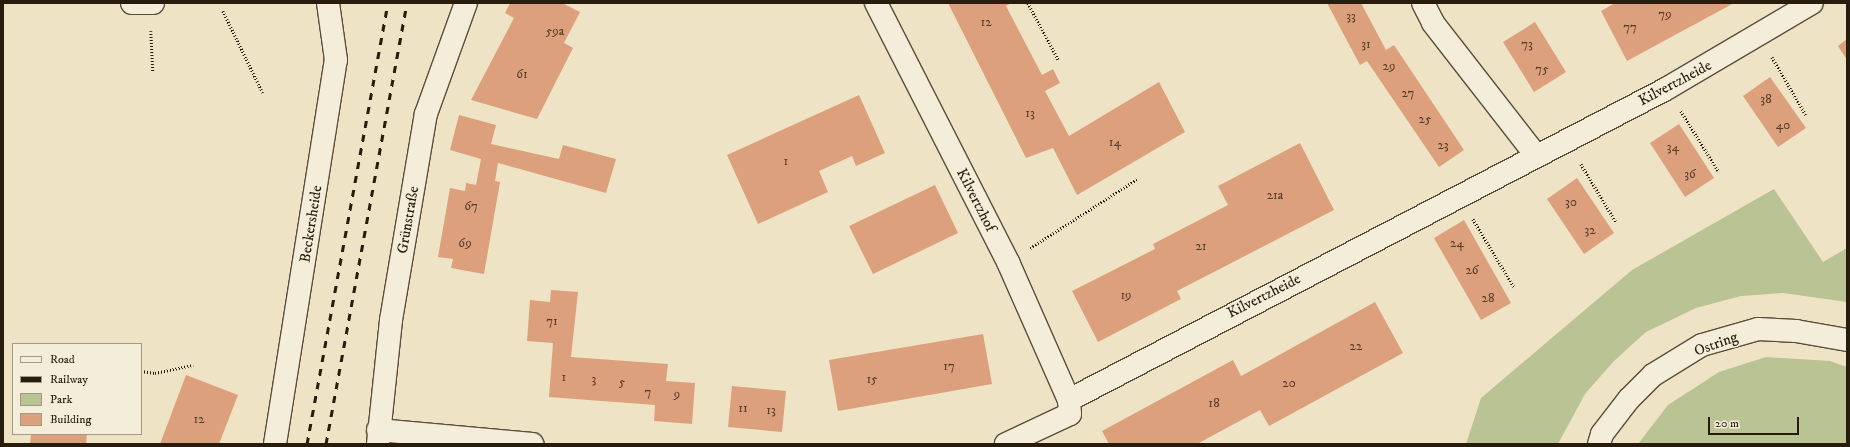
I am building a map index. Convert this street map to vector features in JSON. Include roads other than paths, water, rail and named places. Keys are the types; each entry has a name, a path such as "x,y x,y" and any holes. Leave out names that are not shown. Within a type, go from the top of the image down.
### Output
{"street":[{"path":"132,3 153,3"},
{"name":"Beckersheide","path":"275,444 336,60 328,3"},
{"name":"Grünstraße","path":"378,437 391,320 426,114 466,3"},
{"name":"Kilvertzhof","path":"876,3 1008,262 1069,400"},
{"path":"1423,3 1433,23 1535,154"},
{"name":"Kilvertzheide","path":"1069,400 1421,218 1535,154 1666,88 1812,3"},
{"name":"Ostring","path":"1599,444 1602,434 1629,399 1653,375 1702,345 1758,329 1796,331 1847,340"},
{"path":"1006,444 1070,414 1069,400"},
{"path":"378,437 532,444"}],"railway":[{"path":"307,444 388,3"},
{"path":"326,444 407,3"}]}
